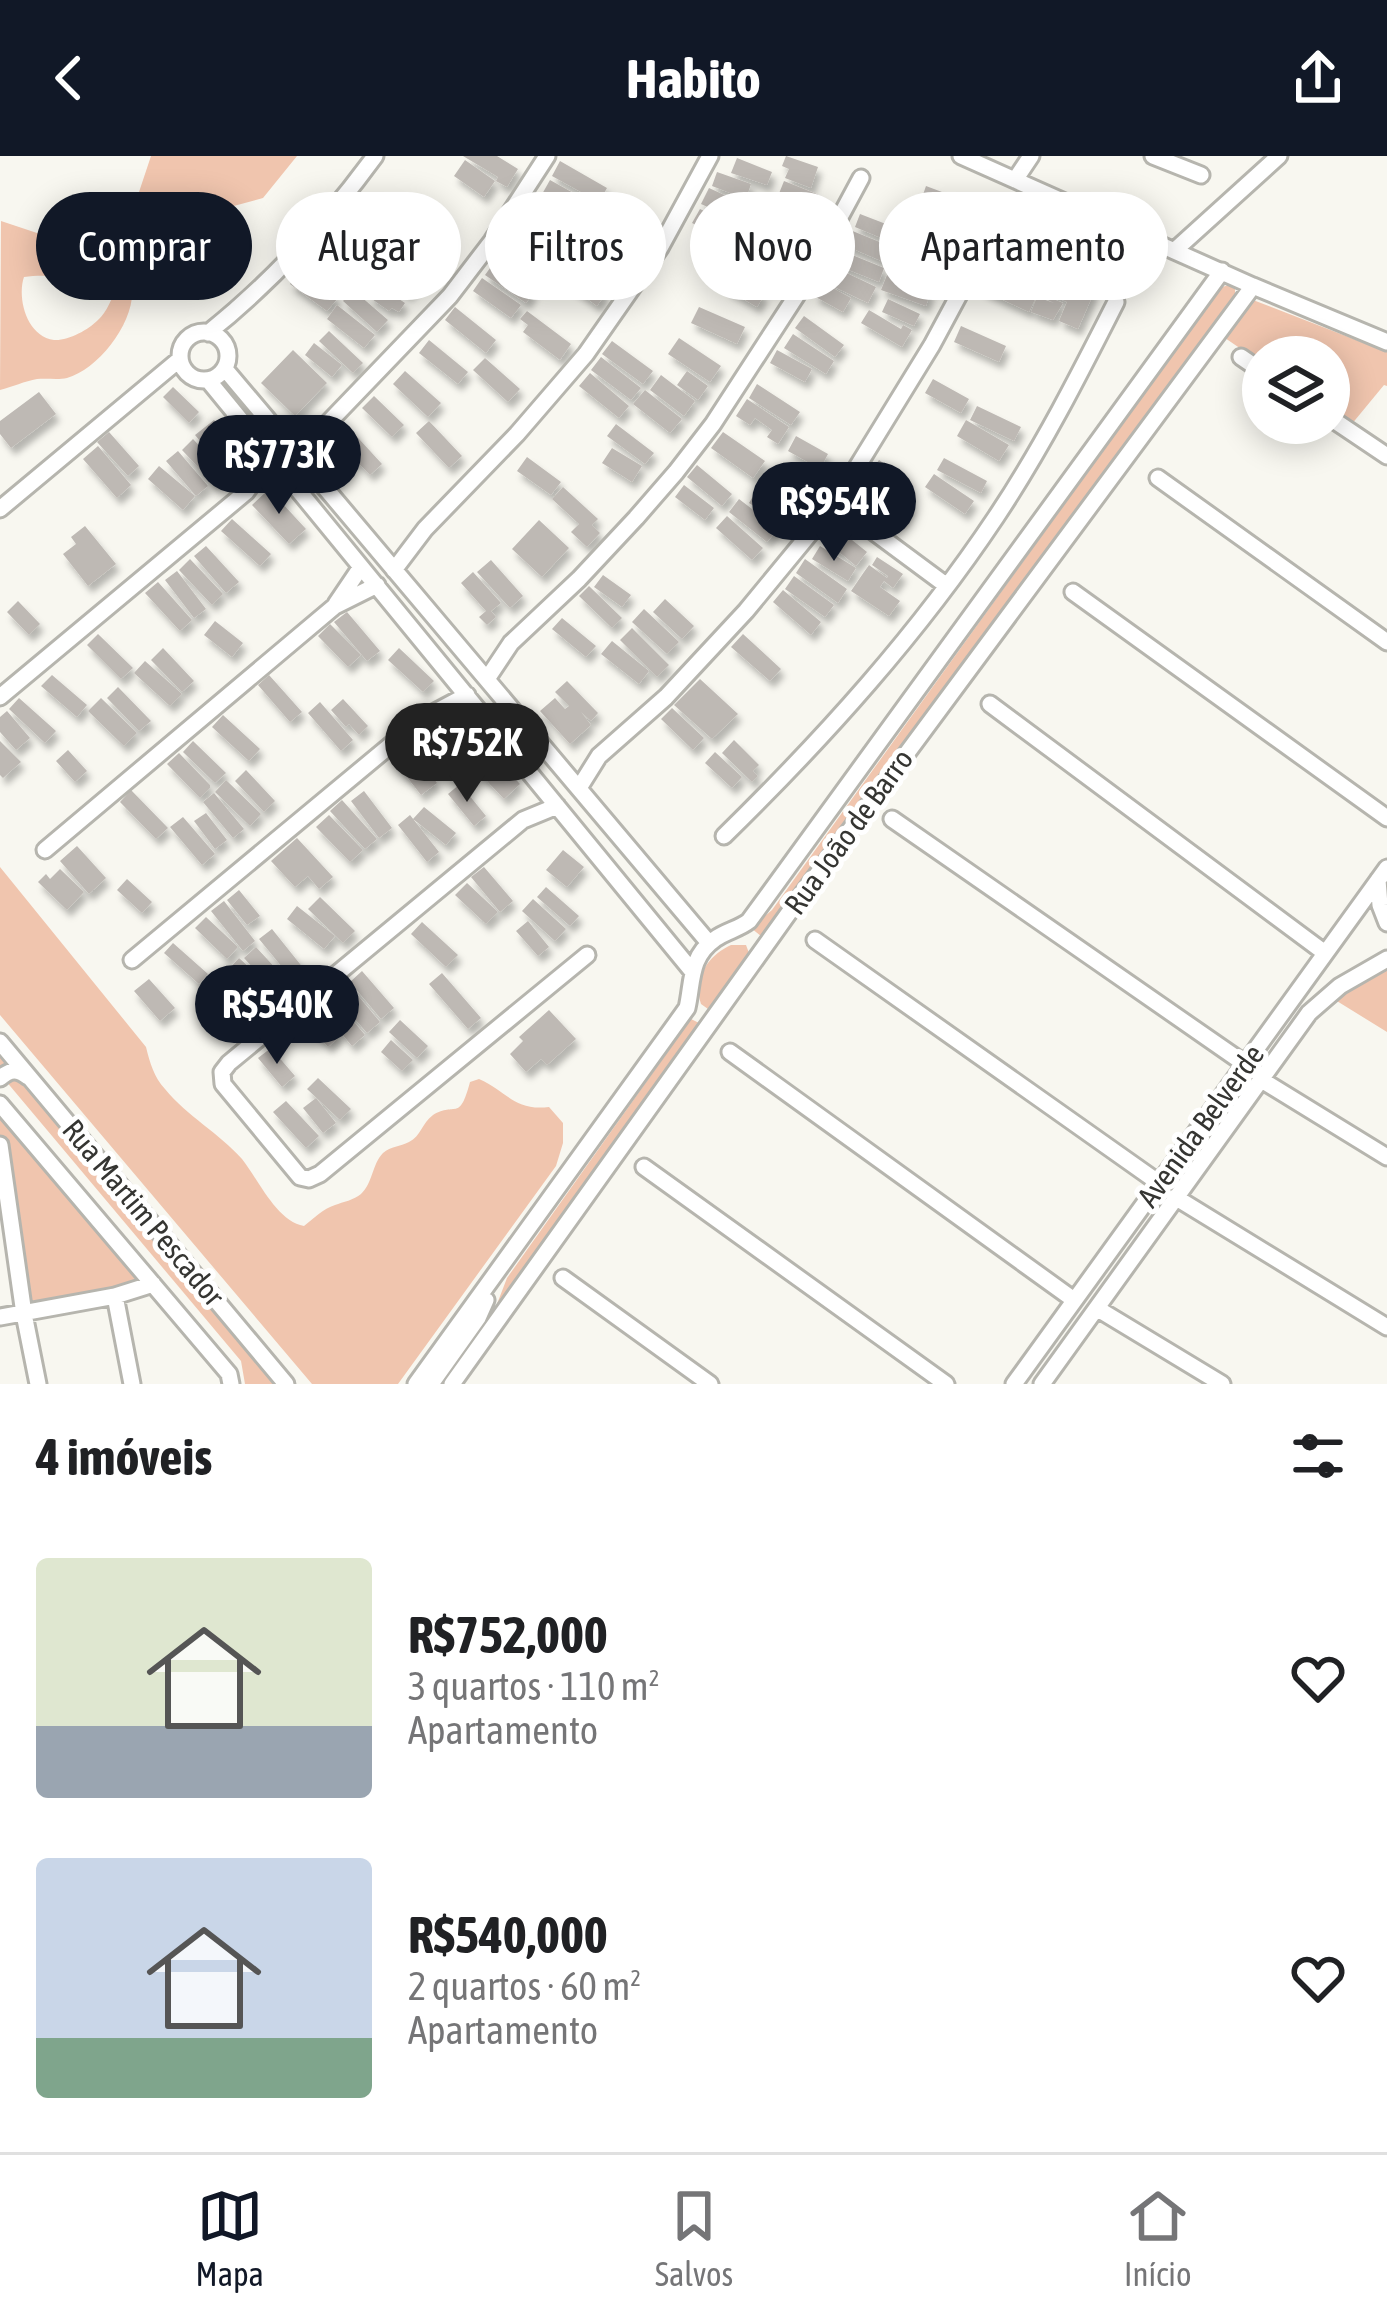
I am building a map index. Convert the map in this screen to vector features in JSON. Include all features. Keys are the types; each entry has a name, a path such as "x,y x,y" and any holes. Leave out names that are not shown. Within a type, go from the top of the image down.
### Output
{"street":[{"path":"214,336 296,255 375,156"},
{"path":"303,462 328,423 450,296 547,156"},
{"path":"394,570 424,529 518,434 586,354 659,248 710,156"},
{"path":"961,156 1387,342"},
{"path":"1015,180 1031,156"},
{"path":"1153,156 1201,175"},
{"path":"1174,251 1279,156"},
{"path":"488,680 511,643 636,518 713,424 804,284 861,178"},
{"name":"Rua João de Barro","path":"416,1384 687,1008 692,971 700,955 709,944 749,921 1222,272"},
{"name":"Rua João de Barro","path":"452,1384 761,951 1252,286"},
{"path":"579,788 599,757 665,697 746,611 835,503 955,300"},
{"path":"724,836 849,708 947,586 1043,441 1116,302"},
{"path":"196,334 214,336 228,353 225,368 208,380 196,379 183,366 185,341 196,334"},
{"path":"0,509 146,386 183,366"},
{"path":"225,368 709,944"},
{"path":"208,380 692,971"},
{"path":"288,444 328,423"},
{"path":"1350,430 1387,456"},
{"path":"0,697 246,492 272,457"},
{"path":"246,492 288,476"},
{"path":"1158,478 1387,642"},
{"path":"835,503 947,586"},
{"path":"380,555 424,529"},
{"path":"335,605 361,566"},
{"path":"45,850 335,605 376,585"},
{"path":"1072,592 1387,818"},
{"path":"414,632 432,615"},
{"path":"474,663 511,643"},
{"path":"422,719 453,677"},
{"path":"132,960 422,719 467,695"},
{"path":"990,704 1325,953"},
{"path":"563,770 599,757"},
{"path":"523,820 543,789"},
{"path":"557,806 523,820 229,1063 222,1072 223,1084 300,1177 309,1179 587,956"},
{"path":"892,819 1245,1064"},
{"path":"599,857 621,839"},
{"path":"1383,874 1380,905 1387,923"},
{"name":"Avenida Belverde","path":"1014,1384 1383,874"},
{"path":"635,902 658,882"},
{"path":"735,930 754,937 761,951"},
{"path":"815,940 1159,1183"},
{"name":"Avenida Belverde","path":"1042,1384 1296,1029 1340,986 1387,959"},
{"path":"1296,993 1291,1012 1296,1029"},
{"path":"689,999 699,1012 715,1016"},
{"path":"1270,1031 1283,1035 1277,1056"},
{"name":"Rua Martim Pescador","path":"0,1042 286,1384"},
{"path":"730,1052 1074,1300"},
{"path":"0,1078 13,1070 31,1078"},
{"path":"1260,1079 1387,1157"},
{"name":"Rua Martim Pescador","path":"0,1105 229,1374 231,1384"},
{"path":"0,1144 38,1384"},
{"path":"644,1166 946,1384"},
{"path":"1175,1197 1387,1327"},
{"path":"1132,1256 1128,1239 1133,1219"},
{"path":"1106,1258 1117,1268 1111,1289"},
{"path":"563,1278 710,1384"},
{"path":"0,1318 153,1284"},
{"name":"Rua João de Barro","path":"431,1384 478,1318 489,1286"},
{"path":"115,1296 133,1384"},
{"path":"1098,1309 1222,1384"}],"shaded area":[{"path":"151,156 297,156 263,198 252,201 252,192 139,192"},
{"path":"1,221 36,233 36,276 24,277 22,295 30,324 44,337 71,337 94,324 110,300 131,300 121,330 91,365 64,379 32,380 0,390"},
{"path":"1220,288 1235,288 1235,296 767,941 751,928 772,910"},
{"path":"1253,300 1346,336 1242,336 1242,350 1225,338"},
{"path":"1350,338 1387,352 1387,386 1351,425"},
{"path":"0,867 146,1047 161,1084 242,1159 277,1208 294,1223 304,1226 326,1209 361,1194 383,1153 413,1139 433,1115 460,1107 470,1082 479,1079 527,1106 549,1107 563,1123 556,1166 398,1384 312,1384 0,1015"},
{"path":"731,945 746,945 749,953 708,1009 699,995 701,977 709,962"},
{"path":"1387,968 1387,1032 1332,998"},
{"path":"691,1019 703,1025 447,1384 443,1384 492,1317 507,1278"},
{"path":"0,1050 277,1384 245,1384 241,1361 0,1074"},
{"path":"0,1106 151,1283 25,1313"}],"building":[{"path":"463,156 497,156 518,169 507,187"},
{"path":"786,156 818,167 811,188 785,178"},
{"path":"737,158 772,172 767,185 731,173"},
{"path":"465,160 495,181 484,197 454,176"},
{"path":"560,161 607,188 605,192 581,192 552,176"},
{"path":"717,172 751,184 748,192 712,186"},
{"path":"550,180 572,192 543,192"},
{"path":"784,181 812,192 780,192"},
{"path":"860,214 879,221 879,237 855,227"},
{"path":"855,232 879,242 879,260 855,250"},
{"path":"855,256 879,266 879,282 855,272"},
{"path":"855,277 876,287 868,303 855,297"},
{"path":"482,278 485,280 485,300 473,291"},
{"path":"312,300 336,300 327,311"},
{"path":"365,300 388,320 377,332 343,301"},
{"path":"373,300 405,303 399,312"},
{"path":"486,300 514,300 521,305 511,318"},
{"path":"821,300 850,300 843,312"},
{"path":"890,300 920,314 914,326 882,312"},
{"path":"1003,300 1035,300 1029,312"},
{"path":"1036,300 1054,303 1048,300 1063,303 1053,320 1031,312"},
{"path":"1062,300 1091,300 1078,329 1059,321 1067,302"},
{"path":"337,305 375,335 364,348 327,319"},
{"path":"455,307 496,340 486,353 445,320"},
{"path":"699,307 745,327 737,344 691,323"},
{"path":"869,310 901,329 903,325 912,330 902,347 861,323"},
{"path":"527,311 571,344 560,360 523,332 528,325 520,319"},
{"path":"804,316 844,345 835,357 795,328"},
{"path":"961,326 1006,346 999,362 954,342"},
{"path":"329,331 363,363 353,373 319,341"},
{"path":"793,334 834,361 826,374 784,348"},
{"path":"679,338 721,366 710,382 668,354"},
{"path":"429,340 468,372 458,384 419,353"},
{"path":"612,341 653,371 643,384 602,354"},
{"path":"314,343 342,365 332,377 305,355"},
{"path":"293,350 327,383 295,416 261,383"},
{"path":"777,350 812,369 805,382 770,363"},
{"path":"601,357 641,388 631,400 591,370"},
{"path":"485,358 520,389 508,402 473,370"},
{"path":"405,371 441,403 428,417 393,384"},
{"path":"687,371 708,386 698,400 677,385"},
{"path":"590,373 629,406 619,418 579,386"},
{"path":"661,375 695,401 684,416 650,390"},
{"path":"933,379 969,399 961,413 925,393"},
{"path":"757,384 800,412 791,425 749,398"},
{"path":"173,387 199,412 189,423 163,397"},
{"path":"645,390 682,419 670,433 633,404"},
{"path":"39,392 56,414 11,448 0,434 0,421"},
{"path":"374,396 404,425 392,437 362,408"},
{"path":"747,399 789,427 778,444 767,437 772,430 755,418 750,425 736,416"},
{"path":"977,406 1021,427 1014,441 970,420"},
{"path":"214,420 222,429 213,436 221,446 211,454 195,435"},
{"path":"966,420 1009,445 999,461 957,436"},
{"path":"429,421 462,456 449,468 416,433"},
{"path":"616,424 654,453 645,464 607,436"},
{"path":"349,428 382,464 370,475 336,440"},
{"path":"109,432 139,466 128,476 97,442"},
{"path":"723,432 765,461 753,478 711,448"},
{"path":"796,436 828,454 820,469 788,451"},
{"path":"193,439 225,473 214,484 182,450"},
{"path":"98,446 131,485 117,498 83,459"},
{"path":"612,448 642,466 632,482 602,463"},
{"path":"178,451 208,486 196,496 166,461"},
{"path":"527,457 561,482 551,495 517,471"},
{"path":"944,458 987,481 981,493 937,470"},
{"path":"879,460 907,479 897,493 869,474"},
{"path":"697,465 732,494 722,506 687,477"},
{"path":"159,466 195,496 183,510 148,479"},
{"path":"934,474 974,501 965,514 925,487"},
{"path":"867,478 911,505 900,522 857,494"},
{"path":"684,485 714,508 705,520 675,497"},
{"path":"563,487 598,519 592,525 600,533 587,547 571,532 579,524 552,499"},
{"path":"758,488 793,510 784,525 749,503"},
{"path":"269,489 306,529 289,544 252,505"},
{"path":"739,499 778,529 767,542 729,512"},
{"path":"727,516 763,548 752,560 716,528"},
{"path":"232,519 271,554 260,566 221,531"},
{"path":"539,520 569,548 542,577 512,549"},
{"path":"85,526 116,564 88,586 63,554 76,544 71,537"},
{"path":"837,528 867,552 856,566 826,541"},
{"path":"206,546 239,582 226,593 194,556"},
{"path":"820,546 856,568 848,581 812,559"},
{"path":"877,557 903,574 893,588 884,581 880,587 900,601 889,616 851,591 869,565 887,578 872,565"},
{"path":"190,559 223,594 212,605 179,570"},
{"path":"805,559 847,589 838,603 796,573"},
{"path":"491,560 523,596 510,608 477,572"},
{"path":"177,571 206,609 194,618 165,580"},
{"path":"473,572 501,603 491,611 496,617 487,625 479,617 486,611 461,583"},
{"path":"603,575 631,595 622,607 594,587"},
{"path":"794,576 834,605 825,617 785,589"},
{"path":"158,582 192,620 180,631 145,593"},
{"path":"589,586 622,618 612,628 579,596"},
{"path":"783,590 821,622 811,635 773,602"},
{"path":"665,599 694,626 682,639 653,612"},
{"path":"18,601 40,624 29,635 7,612"},
{"path":"644,609 679,642 667,654 632,622"},
{"path":"347,612 380,651 367,661 334,622"},
{"path":"562,618 596,646 586,657 552,629"},
{"path":"215,621 243,643 232,657 204,635"},
{"path":"330,624 361,655 348,667 318,636"},
{"path":"632,628 669,665 657,677 620,640"},
{"path":"98,634 133,668 121,679 87,645"},
{"path":"743,634 781,669 770,681 731,647"},
{"path":"612,641 649,671 639,684 601,654"},
{"path":"163,648 194,681 182,692 151,660"},
{"path":"399,648 434,681 423,692 388,660"},
{"path":"145,661 182,694 170,706 134,673"},
{"path":"52,675 87,705 77,717 41,686"},
{"path":"269,675 302,712 290,722 258,685"},
{"path":"700,679 738,714 712,739 674,705"},
{"path":"567,681 598,713 591,721 581,712 591,725 570,744 540,711 555,698 565,709 569,706 555,692"},
{"path":"118,687 151,721 139,731 107,698"},
{"path":"19,698 56,731 45,743 9,709"},
{"path":"101,698 137,733 124,746 88,711"},
{"path":"343,699 368,726 359,735 331,710"},
{"path":"320,702 353,740 341,751 308,713"},
{"path":"672,708 704,738 693,750 661,719"},
{"path":"7,711 30,738 16,750 0,732 0,717"},
{"path":"223,715 260,749 249,761 212,727"},
{"path":"440,726 471,766 455,778 427,743 414,754 437,783 421,795 390,755 423,730 427,736"},
{"path":"734,740 759,765 752,782 722,753"},
{"path":"0,741 21,762 3,778 0,775"},
{"path":"193,741 226,773 215,783 183,752"},
{"path":"486,748 520,784 504,799 470,763"},
{"path":"68,750 87,771 75,782 56,761"},
{"path":"715,752 742,777 732,788 705,763"},
{"path":"179,753 210,785 200,798 167,764"},
{"path":"246,770 275,801 264,812 235,781"},
{"path":"226,780 261,814 250,826 215,792"},
{"path":"460,784 486,816 474,826 448,794"},
{"path":"131,790 168,828 156,839 120,802"},
{"path":"364,791 392,828 379,838 351,801"},
{"path":"214,793 244,829 233,838 203,802"},
{"path":"342,800 377,839 365,849 330,811"},
{"path":"424,807 456,833 446,845 413,819"},
{"path":"206,813 227,840 215,849 194,821"},
{"path":"329,815 363,850 350,862 316,827"},
{"path":"410,815 439,852 427,862 398,825"},
{"path":"183,817 215,854 202,865 170,827"},
{"path":"297,838 333,877 319,889 308,876 295,887 271,861"},
{"path":"77,846 106,878 89,894 60,861"},
{"path":"563,850 584,867 567,887 546,870"},
{"path":"484,867 513,901 500,912 471,877"},
{"path":"60,869 84,892 67,910 38,882"},
{"path":"127,879 152,902 142,913 117,890"},
{"path":"467,883 498,912 486,924 455,895"},
{"path":"546,887 579,916 570,926 537,897"},
{"path":"239,890 260,916 247,925 227,900"},
{"path":"320,897 355,931 343,943 308,909"},
{"path":"533,899 566,929 555,941 522,911"},
{"path":"224,901 255,941 243,951 211,911"},
{"path":"297,906 335,936 324,949 287,919"},
{"path":"206,917 238,947 227,959 195,928"},
{"path":"528,921 549,947 538,956 516,931"},
{"path":"422,922 458,955 446,967 411,934"},
{"path":"272,929 304,969 292,979 259,939"},
{"path":"173,943 208,974 199,984 164,953"},
{"path":"256,947 291,985 279,996 244,958"},
{"path":"239,958 272,988 263,999 229,969"},
{"path":"362,971 394,1008 381,1019 350,982"},
{"path":"442,973 481,1018 468,1029 429,984"},
{"path":"228,974 257,1004 247,1014 217,984"},
{"path":"149,979 175,1008 160,1021 134,991"},
{"path":"210,983 245,1017 232,1030 198,996"},
{"path":"350,986 380,1022 367,1033 337,998"},
{"path":"333,997 365,1035 352,1046 320,1008"},
{"path":"311,1004 340,1036 328,1047 300,1015"},
{"path":"549,1010 576,1039 547,1065 541,1059 526,1072 510,1054 523,1041 519,1037"},
{"path":"400,1020 428,1046 417,1058 389,1032"},
{"path":"391,1040 413,1060 402,1071 381,1052"},
{"path":"271,1048 295,1076 282,1087 258,1058"},
{"path":"318,1078 351,1109 340,1120 307,1089"},
{"path":"316,1098 336,1123 323,1133 303,1108"},
{"path":"286,1101 319,1136 306,1148 273,1112"}]}
